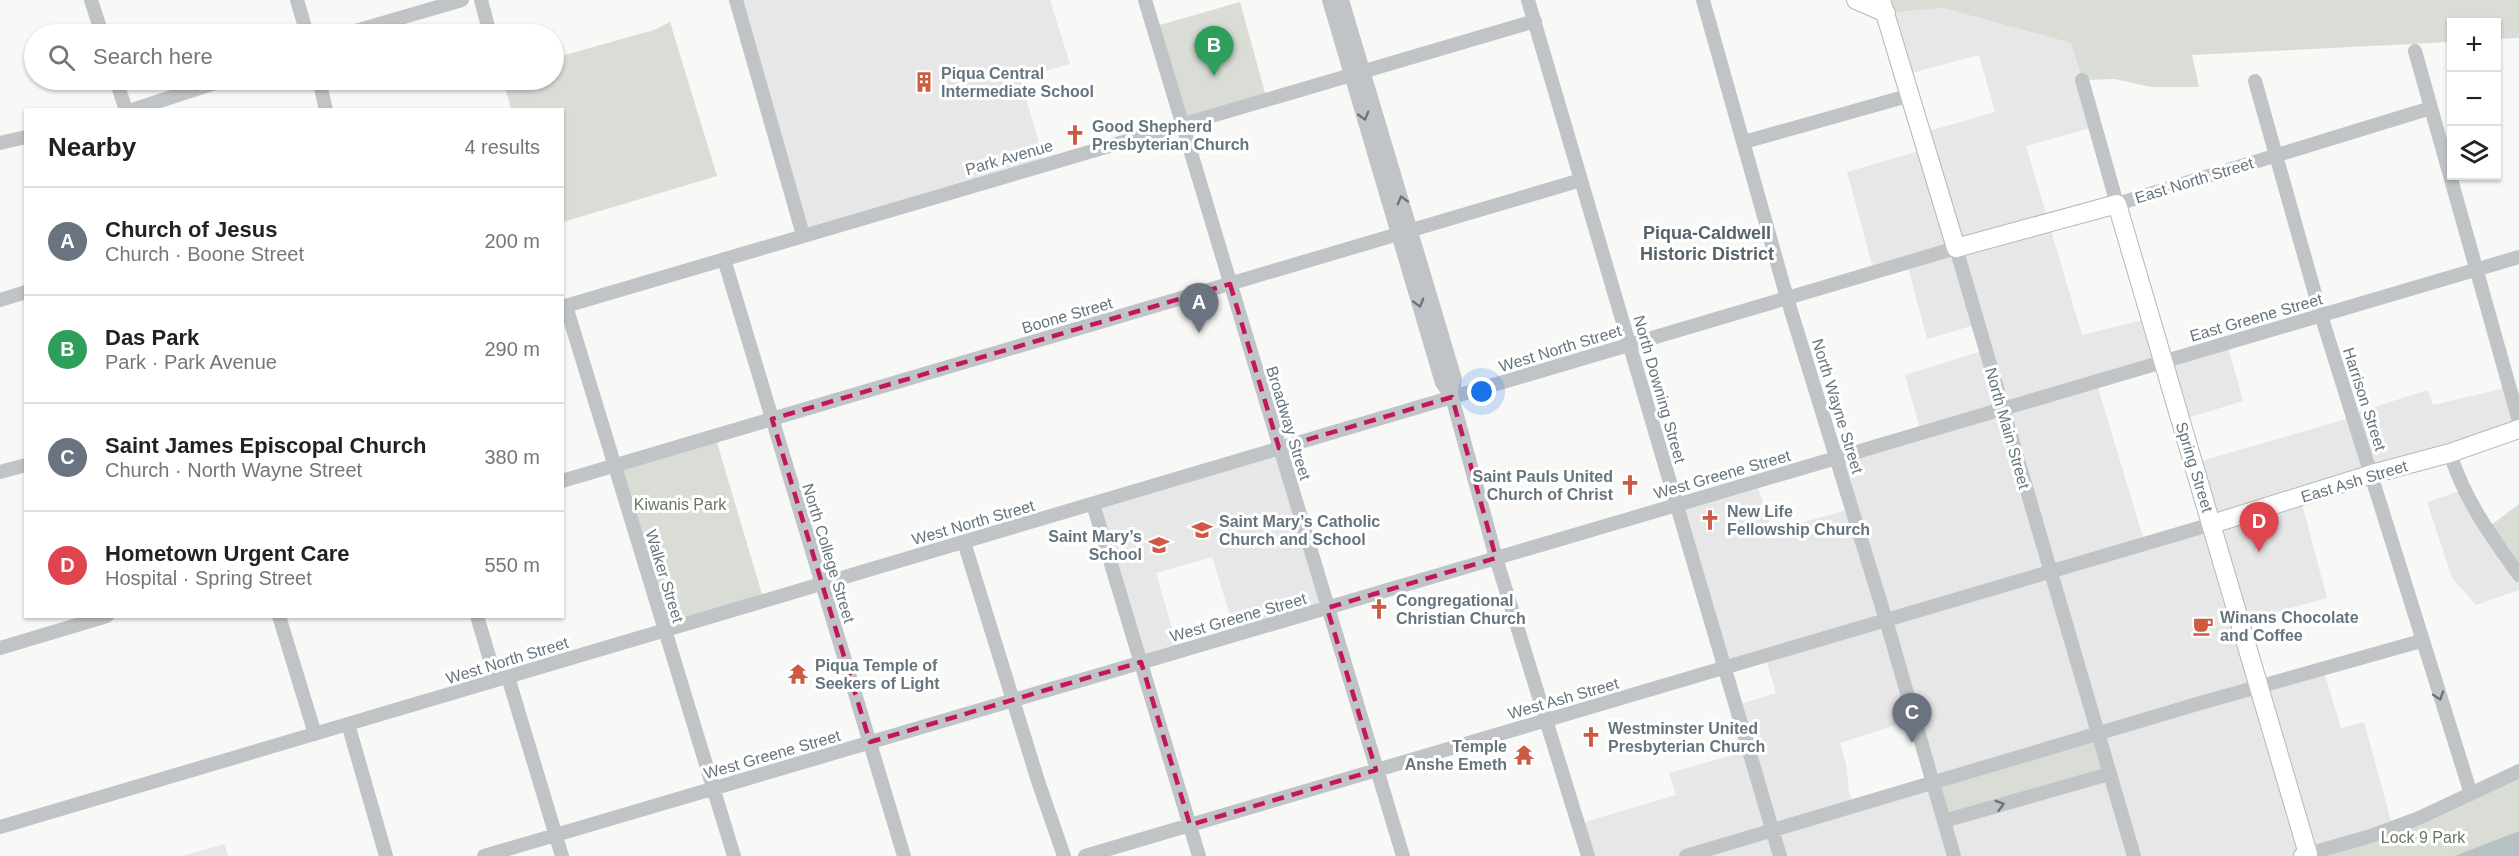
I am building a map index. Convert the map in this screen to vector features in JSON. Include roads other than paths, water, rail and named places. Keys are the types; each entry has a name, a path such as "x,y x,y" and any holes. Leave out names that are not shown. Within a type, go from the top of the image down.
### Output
{"main road":[{"path":"1856,0 1884,7"},
{"name":"North Main Street","path":"1884,7 1956,248"},
{"name":"East North Street","path":"1956,248 2117,204"},
{"name":"Spring Street","path":"2117,204 2212,524 2305,855"},
{"name":"East Ash Street","path":"2212,524 2372,474 2450,453 2519,429"}],"street":[{"path":"91,0 99,24"},
{"path":"297,0 304,24"},
{"path":"379,24 462,0"},
{"path":"481,0 487,24"},
{"path":"736,0 803,235"},
{"name":"Broadway Street","path":"1144,0 1402,856"},
{"path":"1329,0 1358,74"},
{"path":"1342,0 1358,74 1404,232 1455,379 1452,397 1496,558 1588,856"},
{"name":"North Downing Street","path":"1528,0 1780,856"},
{"name":"North Wayne Street","path":"1703,0 1787,298 1886,620 1954,856"},
{"name":"Park Avenue","path":"564,306 1535,21"},
{"path":"2415,51 2519,421"},
{"name":"Spring Street","path":"2082,80 2117,204"},
{"name":"Harrison Street","path":"2255,81 2321,315 2372,474 2421,641 2471,794"},
{"path":"119,90 125,108"},
{"path":"138,108 193,90"},
{"path":"321,90 326,108"},
{"path":"1744,142 1911,95"},
{"name":"East North Street","path":"2117,204 2431,108"},
{"path":"0,144 24,138"},
{"name":"Boone Street","path":"564,480 1581,180"},
{"name":"West North Street","path":"0,827 1956,248"},
{"name":"North Main Street","path":"1956,248 2134,856"},
{"name":"East Greene Street","path":"2003,409 2519,257"},
{"name":"North College Street","path":"724,259 904,856"},
{"path":"0,300 24,293"},
{"name":"Walker Street","path":"564,306 734,856"},
{"name":"West Greene Street","path":"484,856 2003,409"},
{"path":"2450,453 2463,490 2486,529 2519,575"},
{"path":"0,472 24,466"},
{"path":"1093,504 1199,856"},
{"name":"East Ash Street","path":"2051,572 2212,524"},
{"path":"964,542 1064,856"},
{"name":"West Ash Street","path":"1085,856 2051,572"},
{"path":"0,648 99,618"},
{"path":"280,618 315,734"},
{"path":"478,618 502,679 562,856"},
{"path":"1686,856 2421,641"},
{"path":"348,724 386,856"},
{"path":"2305,855 2371,836 2419,818 2519,771"},
{"path":"1944,821 2109,774"}],"place":[{"name":"Das Park","path":"1214,76"},
{"name":"Piqua Central Intermediate School","path":"924,82"},
{"name":"Good Shepherd Presbyterian Church","path":"1075,135"},
{"name":"Church of Jesus","path":"1199,333"},
{"name":"Saint Pauls United Church of Christ","path":"1630,485"},
{"name":"New Life Fellowship Church","path":"1710,520"},
{"name":"Saint Mary’s Catholic Church and School","path":"1202,530"},
{"name":"Saint Mary’s School","path":"1159,545"},
{"name":"Hometown Urgent Care","path":"2259,552"},
{"name":"Congregational Christian Church","path":"1379,609"},
{"name":"Winans Chocolate and Coffee","path":"2203,626"},
{"name":"Piqua Temple of Seekers of Light","path":"798,674"},
{"name":"Westminster United Presbyterian Church","path":"1591,737"},
{"name":"Saint James Episcopal Church","path":"1912,743"},
{"name":"Temple Anshe Emeth","path":"1524,755"}],"district":[{"name":"Piqua-Caldwell Historic District","path":"1707,243"}],"park label":[{"name":"Kiwanis Park","path":"680,504"},
{"name":"Lock 9 Park","path":"2423,837"}]}
